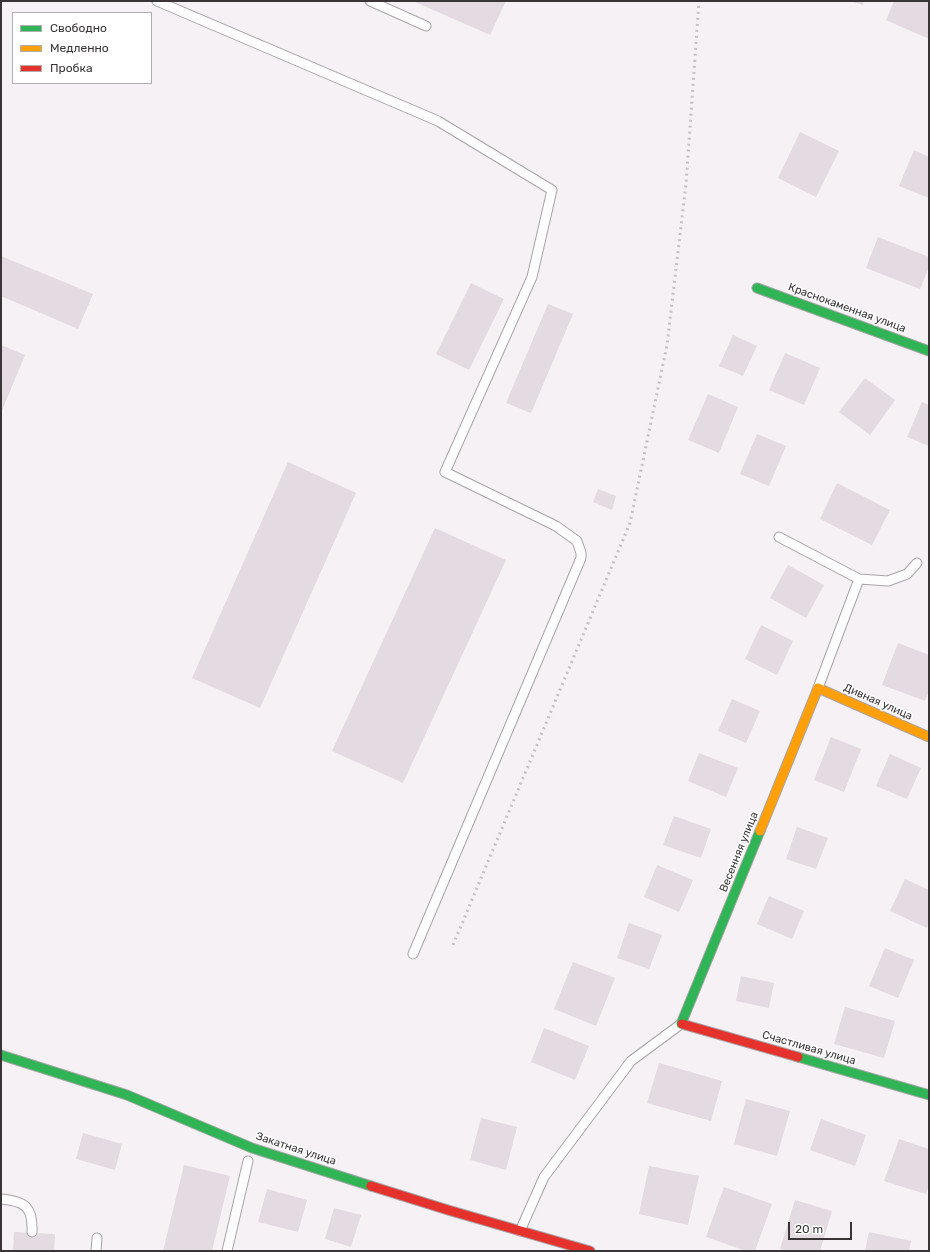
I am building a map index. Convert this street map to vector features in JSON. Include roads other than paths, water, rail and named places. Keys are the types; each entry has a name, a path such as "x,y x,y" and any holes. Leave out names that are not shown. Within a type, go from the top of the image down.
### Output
{"street":[{"name":"Краснокаменная улица","path":"757,288 929,351"},
{"name":"Дивная улица","path":"818,688 929,738"},
{"name":"Весенняя улица","path":"682,1024 818,688"},
{"name":"Счастливая улица","path":"682,1024 929,1095"},
{"name":"Закатная улица","path":"1,1055 127,1095 252,1148 520,1232 590,1251"}],"lane":[{"path":"157,1 438,121 552,190 532,277 445,472 556,526 577,541 581,558 412,954"},
{"path":"370,1 426,26"},
{"path":"780,537 859,579 888,581 907,574 917,563"},
{"path":"818,688 859,579"},
{"path":"520,1232 544,1177 631,1061 682,1024"},
{"path":"227,1251 248,1161"},
{"path":"1,1199 19,1203 29,1209 33,1218 32,1232"},
{"path":"96,1251 97,1238"},
{"path":"550,1251 557,1242"}],"railway":[{"path":"453,945 630,523 667,345 686,184 699,1"}]}
